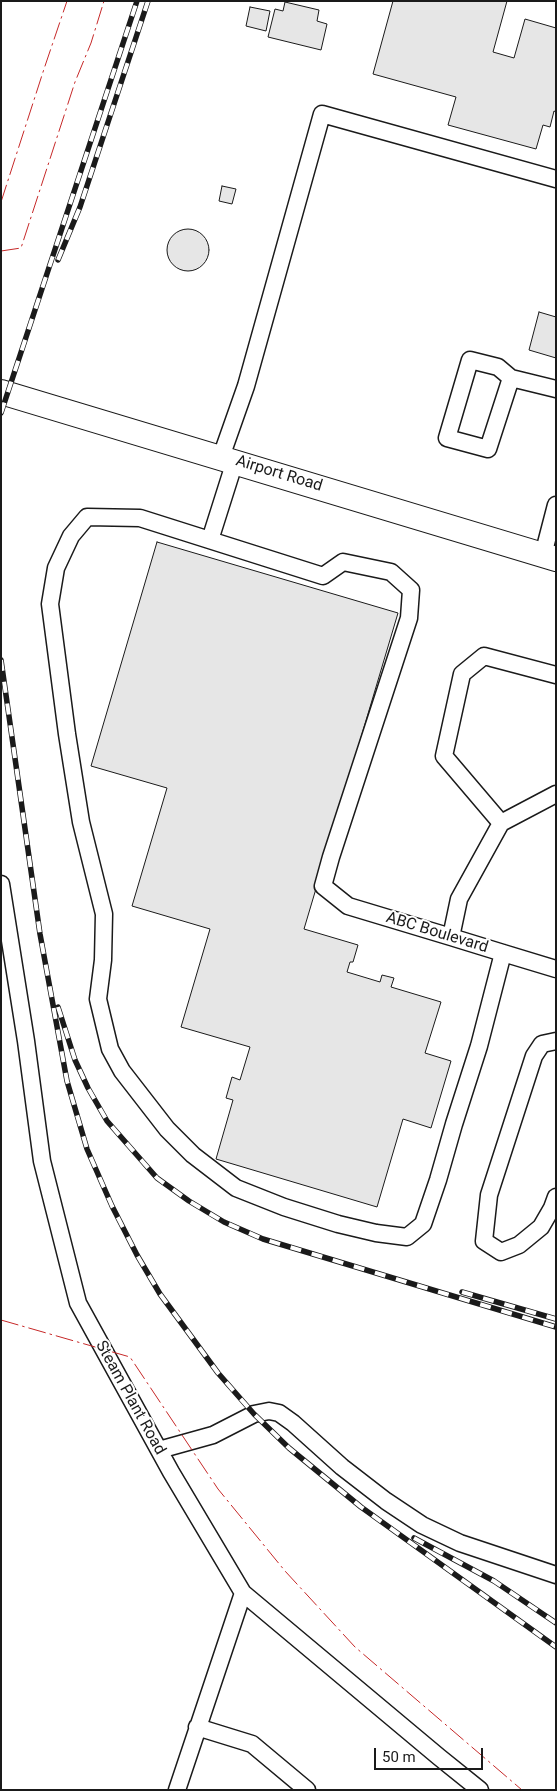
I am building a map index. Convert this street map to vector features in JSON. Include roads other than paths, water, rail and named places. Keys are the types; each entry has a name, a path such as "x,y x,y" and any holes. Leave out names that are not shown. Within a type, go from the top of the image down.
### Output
{"highway":[{"name":"Airport Road","path":"1,392 549,557"}],"street":[{"path":"503,953 480,1046 438,1180 423,1224 407,1237 376,1233 338,1224 236,1188 193,1155 167,1129 122,1071 110,1049 98,999 103,960 104,914 81,822 50,604 56,568 71,536 88,517 140,518 210,540 246,386 322,114 556,179"},
{"path":"511,378 488,450 447,438 470,360 498,368 511,378 556,390"},
{"path":"549,557 556,505"},
{"name":"ABC Boulevard","path":"210,540 322,576 343,562 391,572 411,590 408,618 323,886 348,906 556,969"},
{"path":"501,823 444,756 462,674 484,656 556,675"},
{"path":"451,937 458,899 501,823 556,794"},
{"name":"Steam Plant Road","path":"1,884 26,1041 42,1161 78,1303 159,1450 243,1593 480,1790"},
{"path":"556,1041 542,1044 534,1056 489,1195 484,1241 501,1252 519,1245 541,1227 556,1197"},
{"path":"159,1450 214,1435 254,1414 268,1411 279,1414 293,1423 342,1467 386,1501 422,1525 460,1543 556,1575"},
{"path":"177,1790 243,1593"},
{"path":"197,1727 252,1744 307,1790"}],"railway":[{"path":"1,413 137,1"},
{"path":"58,260 80,207 148,1"},
{"path":"1,660 40,934 67,1081 87,1149 112,1206 137,1255 160,1294 218,1373 254,1414 289,1448 361,1507 556,1647"},
{"path":"58,1007 75,1060 107,1121 157,1178 189,1201 224,1222 263,1239 556,1327"},
{"path":"462,1292 556,1319"},
{"path":"414,1538 494,1581 556,1623"}]}
